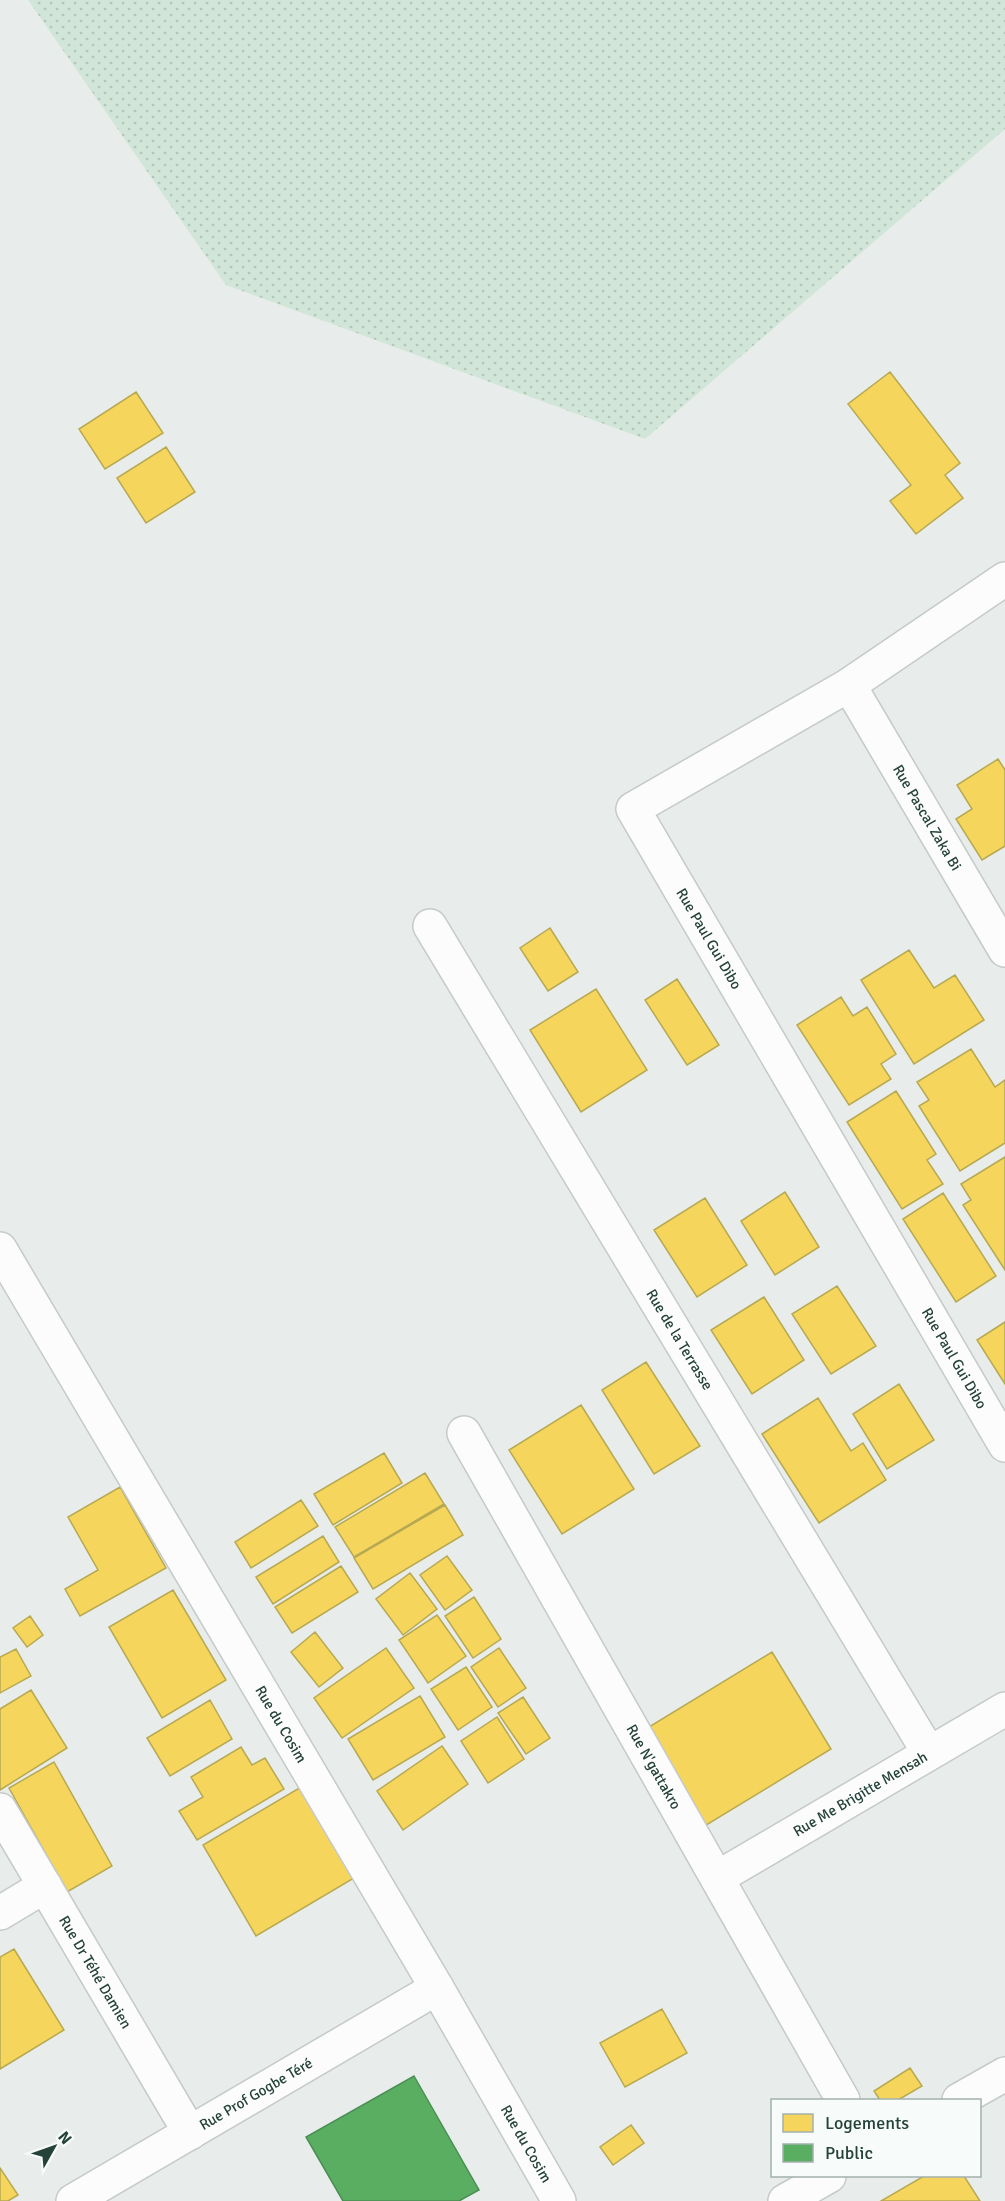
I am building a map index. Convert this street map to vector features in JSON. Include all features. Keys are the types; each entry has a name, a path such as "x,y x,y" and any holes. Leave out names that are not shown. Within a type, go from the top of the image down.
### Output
{"street":[{"name":"Rue Paul Gui Dibo","path":"1005,579 849,685 633,809 1005,1445"},
{"name":"Rue Pascal Zaka Bi","path":"849,685 1005,950"},
{"name":"Rue de la Terrasse","path":"430,926 929,1754"},
{"name":"Rue du Cosim","path":"0,1249 437,1988 559,2201"},
{"name":"Rue N'gattakro","path":"464,1433 842,2099"},
{"name":"Rue Me Brigitte Mensah","path":"717,1878 1005,1709"},
{"name":"Rue Dr Téhé Damien","path":"0,1810 190,2133"},
{"path":"0,1913 45,1886"},
{"name":"Rue Prof Gogbe Téré","path":"73,2201 437,1988"},
{"path":"960,2099 1005,2074"},
{"path":"785,2201 826,2177"}],"green space":[{"path":"28,0 1005,0 1005,129 645,439 226,285"}],"building: Logements":[{"path":"890,372 960,463 945,475 963,498 916,534 890,501 911,485 848,404"},
{"path":"136,392 163,433 105,469 79,429"},
{"path":"166,447 195,492 146,523 117,478"},
{"path":"998,759 1005,770 1005,846 982,860 956,819 972,809 957,785"},
{"path":"550,928 578,972 548,991 520,948"},
{"path":"909,950 934,988 955,975 984,1020 914,1064 861,980"},
{"path":"677,979 719,1045 687,1065 645,1000"},
{"path":"596,989 647,1070 581,1112 530,1030"},
{"path":"841,997 853,1016 867,1007 896,1054 881,1064 891,1079 849,1105 797,1025"},
{"path":"971,1049 995,1087 1005,1080 1005,1143 960,1171 919,1106 929,1100 917,1082"},
{"path":"896,1091 936,1154 927,1160 943,1184 902,1209 847,1122"},
{"path":"1005,1157 1005,1270 963,1205 971,1200 961,1184"},
{"path":"785,1192 819,1247 775,1275 741,1221"},
{"path":"943,1193 996,1276 956,1302 903,1219"},
{"path":"705,1198 747,1265 697,1297 654,1230"},
{"path":"837,1286 876,1346 831,1374 792,1314"},
{"path":"764,1297 804,1360 752,1394 711,1330"},
{"path":"1005,1322 1005,1384 977,1340"},
{"path":"646,1362 700,1446 654,1474 602,1390"},
{"path":"899,1384 934,1440 887,1469 853,1414"},
{"path":"818,1398 851,1451 863,1443 886,1480 819,1523 762,1434"},
{"path":"581,1405 634,1489 562,1534 509,1450"},
{"path":"384,1453 402,1483 333,1525 314,1494"},
{"path":"425,1473 444,1504 354,1557 335,1527"},
{"path":"120,1487 166,1568 80,1616 65,1589 98,1570 68,1517"},
{"path":"301,1500 318,1526 251,1568 235,1542"},
{"path":"445,1505 463,1535 373,1589 354,1558"},
{"path":"323,1536 339,1562 273,1604 256,1577"},
{"path":"447,1556 472,1590 445,1610 420,1575"},
{"path":"341,1566 358,1592 292,1633 275,1607"},
{"path":"410,1573 437,1609 403,1635 376,1599"},
{"path":"173,1590 226,1680 162,1718 109,1627"},
{"path":"474,1597 501,1639 473,1658 445,1616"},
{"path":"437,1615 466,1656 428,1683 399,1640"},
{"path":"30,1616 43,1635 27,1647 13,1628"},
{"path":"315,1632 343,1668 319,1687 291,1652"},
{"path":"386,1648 414,1688 342,1738 314,1698"},
{"path":"499,1648 526,1688 498,1707 471,1667"},
{"path":"16,1649 31,1676 0,1693 0,1657"},
{"path":"772,1652 831,1749 703,1827 644,1730"},
{"path":"466,1667 492,1707 458,1730 431,1689"},
{"path":"31,1690 67,1748 0,1790 0,1709"},
{"path":"420,1696 445,1737 373,1780 348,1739"},
{"path":"523,1697 550,1738 526,1754 498,1713"},
{"path":"210,1700 232,1739 170,1776 147,1738"},
{"path":"497,1717 524,1759 488,1783 461,1741"},
{"path":"442,1746 468,1784 403,1830 377,1791"},
{"path":"241,1747 252,1765 265,1758 284,1789 197,1840 179,1811 203,1797 191,1777"},
{"path":"54,1762 112,1866 67,1892 9,1788"},
{"path":"301,1787 354,1878 256,1936 203,1845"},
{"path":"14,1949 64,2030 0,2069 0,1957"},
{"path":"662,2009 687,2053 625,2087 600,2043"},
{"path":"910,2068 922,2086 900,2099 879,2099 874,2091"},
{"path":"631,2125 644,2143 613,2165 600,2147"},
{"path":"0,2168 18,2195 8,2201 0,2201"},
{"path":"922,2177 965,2177 980,2201 881,2201"}],"building: Public":[{"path":"414,2076 479,2190 459,2201 343,2201 306,2137"}]}
